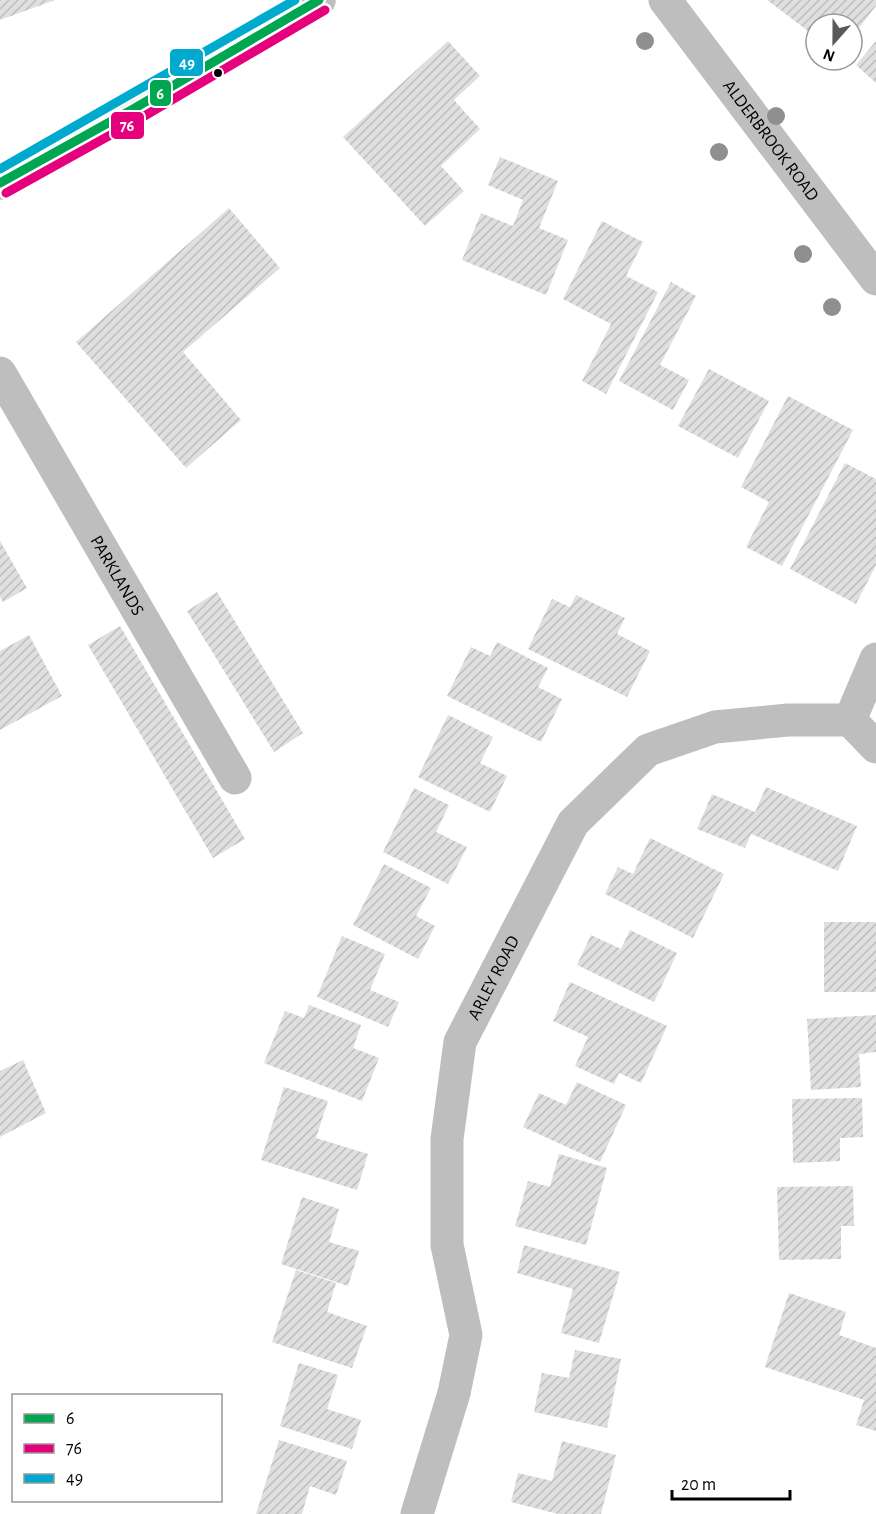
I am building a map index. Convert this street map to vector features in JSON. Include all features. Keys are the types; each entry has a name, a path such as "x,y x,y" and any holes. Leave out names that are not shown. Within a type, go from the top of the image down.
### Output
{"street":[{"path":"0,183 135,108 319,0"},
{"name":"ALDERBROOK ROAD","path":"665,0 876,279"},
{"name":"PARKLANDS","path":"0,373 235,778"},
{"path":"876,659 849,720 876,747"},
{"name":"ARLEY ROAD","path":"417,1514 454,1393 466,1335 447,1245 447,1139 460,1042 573,823 648,750 715,727 788,720 849,720"}],"building":[{"path":"0,0 55,0 0,20"},
{"path":"767,0 876,0 876,6 864,22 864,12 804,12 804,28"},
{"path":"448,41 480,76 454,100 480,129 441,166 464,191 425,226 343,137"},
{"path":"876,41 876,83 864,72 864,55"},
{"path":"500,157 558,181 539,228 568,240 546,295 462,260 481,213 513,226 523,200 488,185"},
{"path":"229,208 280,268 183,352 241,420 186,468 76,342"},
{"path":"602,221 643,242 626,276 658,292 606,394 582,381 611,324 563,299"},
{"path":"671,282 696,296 660,365 689,380 673,410 619,381"},
{"path":"709,369 769,401 738,458 678,426"},
{"path":"788,396 853,430 782,566 746,547 769,502 741,487"},
{"path":"845,463 876,479 876,565 856,604 790,569"},
{"path":"0,541 27,588 3,602 0,597"},
{"path":"217,592 303,733 274,752 187,611"},
{"path":"576,595 625,618 617,634 650,651 627,697 528,649 552,599 570,607"},
{"path":"120,626 245,839 213,858 88,645"},
{"path":"29,635 62,696 0,730 0,651"},
{"path":"497,642 548,668 538,687 562,699 541,742 447,696 471,647 490,656"},
{"path":"448,715 493,737 480,763 507,776 490,812 418,777"},
{"path":"766,787 857,826 838,871 751,834 745,848 697,829 712,794 755,812"},
{"path":"414,788 449,805 436,832 467,847 448,884 383,852"},
{"path":"650,838 724,874 693,938 605,894 618,867 633,874"},
{"path":"384,864 431,888 416,916 435,926 418,959 353,925"},
{"path":"824,922 876,922 876,992 824,992"},
{"path":"630,930 677,953 654,1002 577,965 591,935 621,949"},
{"path":"342,936 385,954 370,990 399,1002 388,1027 317,997"},
{"path":"570,982 667,1026 641,1083 619,1073 614,1084 575,1066 588,1037 553,1021"},
{"path":"309,1005 361,1025 353,1048 379,1058 362,1101 264,1063 285,1011 304,1018"},
{"path":"876,1015 876,1052 859,1054 861,1087 811,1090 807,1019"},
{"path":"23,1060 46,1113 0,1137 0,1071"},
{"path":"577,1082 626,1105 600,1162 523,1127 539,1093 566,1105"},
{"path":"284,1087 328,1101 316,1138 368,1154 357,1190 261,1160"},
{"path":"862,1098 863,1137 840,1138 840,1161 793,1163 792,1099"},
{"path":"559,1154 607,1168 586,1245 515,1226 528,1181 550,1187"},
{"path":"853,1186 854,1226 841,1226 841,1259 779,1260 777,1187"},
{"path":"302,1197 339,1209 329,1242 359,1251 348,1286 281,1264"},
{"path":"524,1245 620,1272 599,1343 561,1333 573,1289 517,1273"},
{"path":"296,1270 336,1283 327,1312 367,1326 352,1368 272,1342"},
{"path":"789,1293 846,1312 839,1335 876,1348 876,1431 856,1425 864,1400 765,1367"},
{"path":"575,1350 621,1359 607,1428 534,1412 542,1373 569,1378"},
{"path":"299,1363 338,1375 327,1409 361,1420 352,1449 280,1426"},
{"path":"279,1440 347,1461 336,1495 310,1486 302,1514 256,1514"},
{"path":"562,1441 616,1455 601,1514 558,1514 511,1502 518,1473 552,1481"}],"transit line":[{"name":"49","path":"0,169 295,0"},
{"name":"6","path":"0,183 135,108 319,0"},
{"name":"76","path":"6,193 141,118 325,10"}]}
